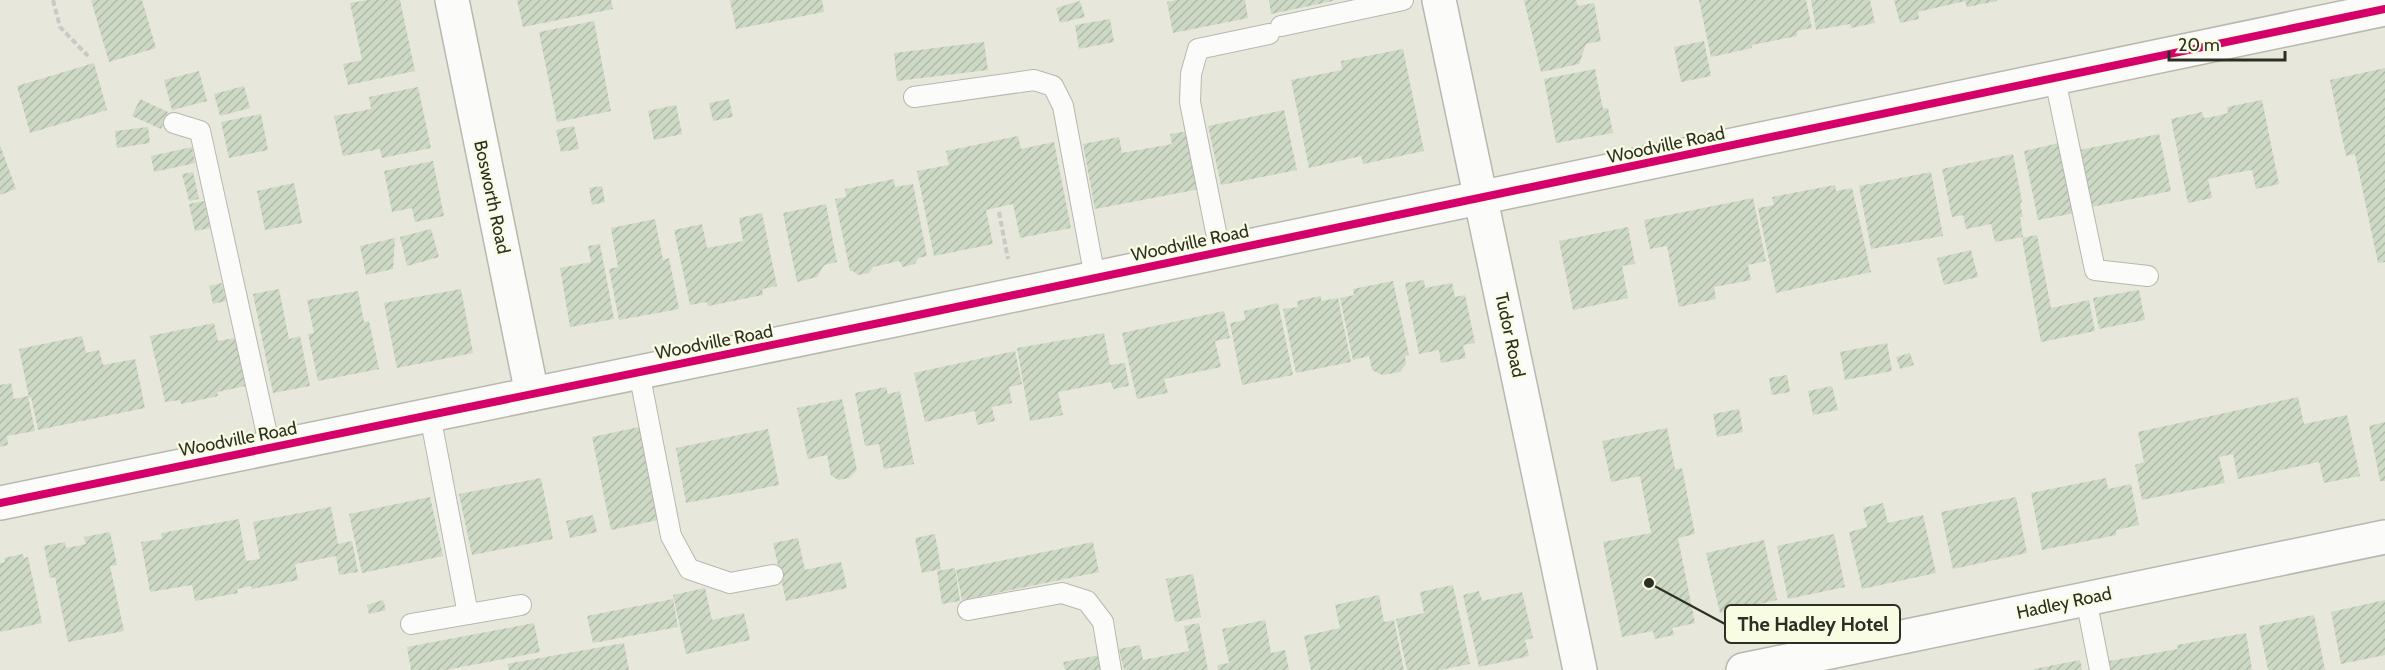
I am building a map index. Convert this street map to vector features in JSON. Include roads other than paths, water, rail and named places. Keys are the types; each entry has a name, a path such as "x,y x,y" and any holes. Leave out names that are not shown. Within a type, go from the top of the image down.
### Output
{"street":[{"name":"Bosworth Road","path":"452,0 532,394"},
{"name":"Tudor Road","path":"1439,0 1580,670"},
{"name":"Woodville Road","path":"0,503 1016,295 2385,9"},
{"name":"Hadley Road","path":"1743,670 2385,537"}],"lane":[{"path":"1220,252 1190,102 1191,74 1198,49 1403,0"},
{"path":"2055,79 2095,270 2148,276"},
{"path":"914,97 1034,80 1053,86 1063,106 1095,278"},
{"path":"174,123 200,131 270,448"},
{"path":"639,372 671,536 689,569 730,583 773,575"},
{"path":"430,415 468,614"},
{"path":"968,610 1062,593 1087,601 1103,622 1111,670"},
{"path":"2086,599 2100,670"},
{"path":"411,624 521,605"}],"place":[{"name":"The Hadley Hotel","path":"1649,583"}]}
